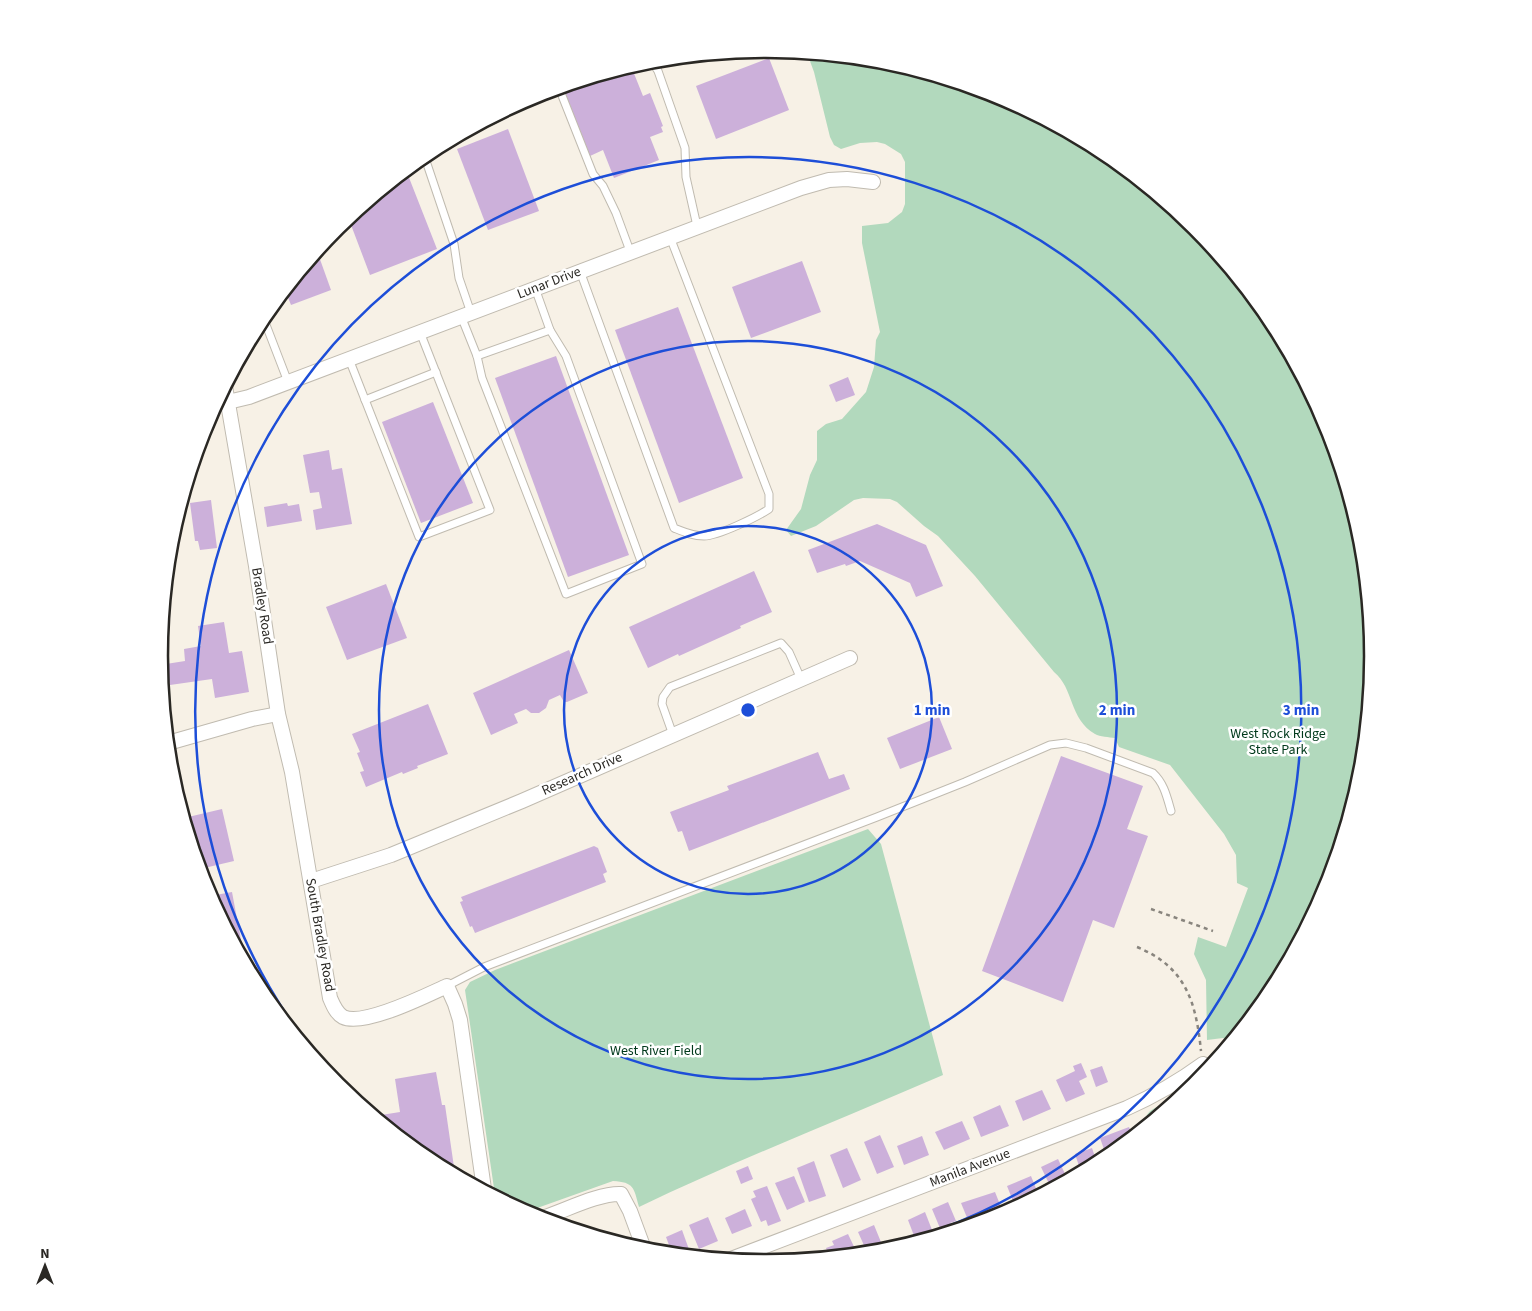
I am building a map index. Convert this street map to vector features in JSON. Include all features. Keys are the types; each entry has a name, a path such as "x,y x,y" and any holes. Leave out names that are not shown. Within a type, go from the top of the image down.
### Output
{"street":[{"name":"Lunar Drive","path":"228,402 248,397 630,251 801,188 829,180 847,179 873,182"},
{"name":"Bradley Road","path":"227,397 278,714"},
{"name":"Research Drive","path":"311,881 391,855 522,801 850,658"},
{"path":"174,741 252,719 278,714"},
{"name":"South Bradley Road","path":"278,714 292,772 330,998 337,1012 343,1017 353,1019 374,1016 447,986"},
{"path":"447,986 460,1020 483,1182"},
{"name":"Manila Avenue","path":"747,1253 1127,1108 1181,1081 1202,1064"},
{"path":"553,1214 612,1194 621,1194 630,1211 641,1240"}],"lane":[{"path":"656,68 684,148 686,177 697,226"},
{"path":"561,94 593,174 603,186 616,213 630,251"},
{"path":"427,163 454,244 466,315 482,378 566,594 642,564 566,356 550,330 535,288"},
{"path":"579,271 674,528 692,535 707,536 754,519 769,509 769,494 670,236"},
{"path":"266,327 288,382"},
{"path":"477,356 550,330"},
{"path":"349,359 419,537 490,510 420,332"},
{"path":"365,400 436,372"},
{"path":"673,735 662,704 663,696 670,687 781,642 789,652 801,679"},
{"path":"447,986 484,967 965,782 1050,745 1066,743 1086,748 1153,773 1159,779 1166,792 1171,811"}],"path":[{"path":"1151,909 1213,931"},
{"path":"1137,947 1149,952 1168,965 1180,980 1193,1002 1198,1021 1202,1064"}],"green space":[{"name":"West Rock Ridge State Park","path":"809,59 883,69 958,89 1030,119 1098,158 1160,206 1216,261 1263,323 1284,357 1318,427 1344,501 1359,577 1363,616 1364,656 1359,734 1344,810 1318,884 1284,954 1263,988 1225,1039 1207,1040 1206,980 1194,954 1198,937 1226,947 1248,888 1237,883 1236,855 1224,834 1170,765 1119,747 1115,738 1097,735 1087,728 1080,720 1060,679 975,576 938,536 897,502 890,499 863,498 854,500 816,526 791,536 786,530 801,509 810,475 817,460 817,431 826,424 842,419 866,392 874,367 876,340 880,332 862,243 862,226 888,223 902,212 905,204 905,162 901,154 885,144 877,142 860,143 841,149 834,145 830,137"},
{"name":"West River Field","path":"868,829 881,844 943,1075 639,1207 632,1187 625,1183 613,1181 537,1208 494,1188 465,990 470,982 495,970"}],"building":[{"path":"769,58 789,110 716,139 696,86"},
{"path":"634,73 643,96 650,93 663,126 661,127 663,132 650,137 659,160 614,178 603,150 590,156 564,93"},
{"path":"508,129 539,211 488,230 457,149"},
{"path":"408,176 437,249 370,275 351,225"},
{"path":"319,258 331,290 291,305 288,297"},
{"path":"802,261 821,312 751,338 732,287"},
{"path":"678,307 743,478 679,503 615,330"},
{"path":"556,356 629,555 568,577 495,378"},
{"path":"848,377 855,395 836,402 829,385"},
{"path":"433,402 473,503 421,523 382,422"},
{"path":"329,450 332,470 342,468 352,524 316,530 313,510 322,508 319,492 310,493 303,455"},
{"path":"211,500 217,548 200,550 198,541 195,541 190,503"},
{"path":"287,503 288,506 299,504 302,521 267,527 264,507"},
{"path":"877,524 926,545 943,586 916,597 910,583 860,561 817,573 808,550"},
{"path":"754,571 772,612 679,656 678,654 648,668 629,627"},
{"path":"386,584 407,638 347,660 326,607"},
{"path":"224,622 229,653 242,651 249,692 215,698 212,679 170,685 168,664 185,661 184,649 201,646 198,626"},
{"path":"569,650 588,693 567,702 564,702 560,695 549,700 546,708 539,713 531,713 526,709 514,714 518,723 491,735 473,693"},
{"path":"428,704 448,754 417,766 418,768 403,774 402,772 366,787 360,772 364,771 357,753 360,752 352,734"},
{"path":"939,717 952,749 900,769 887,738"},
{"path":"818,752 829,779 844,774 850,789 689,851 682,831 678,832 670,812 729,790 727,786"},
{"path":"1061,756 1143,786 1127,829 1148,836 1114,928 1093,920 1063,1002 982,971"},
{"path":"222,809 234,861 207,867 190,817"},
{"path":"594,846 598,848 607,872 603,874 606,882 475,933 472,926 470,927 460,902 463,901 461,897"},
{"path":"232,892 241,941 230,920 219,894"},
{"path":"1081,1063 1087,1077 1079,1081 1085,1094 1066,1102 1056,1080 1075,1071 1073,1066"},
{"path":"1102,1066 1108,1082 1096,1087 1090,1070"},
{"path":"436,1072 442,1105 445,1105 454,1165 434,1153 384,1115 400,1112 395,1079"},
{"path":"1042,1090 1051,1109 1023,1121 1015,1101"},
{"path":"1000,1105 1009,1126 981,1137 973,1117"},
{"path":"962,1121 970,1139 944,1150 935,1132"},
{"path":"1129,1127 1130,1130 1104,1149 1100,1138"},
{"path":"880,1135 894,1167 877,1174 864,1142"},
{"path":"922,1136 929,1155 904,1165 897,1146"},
{"path":"847,1148 861,1180 843,1188 830,1155"},
{"path":"1092,1148 1094,1155 1079,1165 1075,1154"},
{"path":"1058,1159 1065,1173 1048,1182 1041,1167"},
{"path":"814,1161 826,1196 809,1202 797,1168"},
{"path":"748,1166 753,1179 741,1184 736,1171"},
{"path":"794,1176 805,1202 787,1210 775,1183"},
{"path":"1031,1176 1036,1189 1013,1200 1007,1186"},
{"path":"767,1186 781,1221 768,1226 766,1220 761,1222 751,1199 756,1197 753,1191"},
{"path":"995,1192 1000,1206 967,1218 961,1203"},
{"path":"948,1202 956,1221 940,1227 932,1209"},
{"path":"745,1209 752,1226 732,1234 725,1218"},
{"path":"925,1212 932,1230 914,1235 908,1220"},
{"path":"708,1217 718,1241 699,1249 689,1225"},
{"path":"874,1225 881,1242 864,1245 858,1232"},
{"path":"682,1230 688,1248 669,1245 666,1237"},
{"path":"848,1234 854,1246 827,1250 826,1248 834,1245 832,1241"}]}
